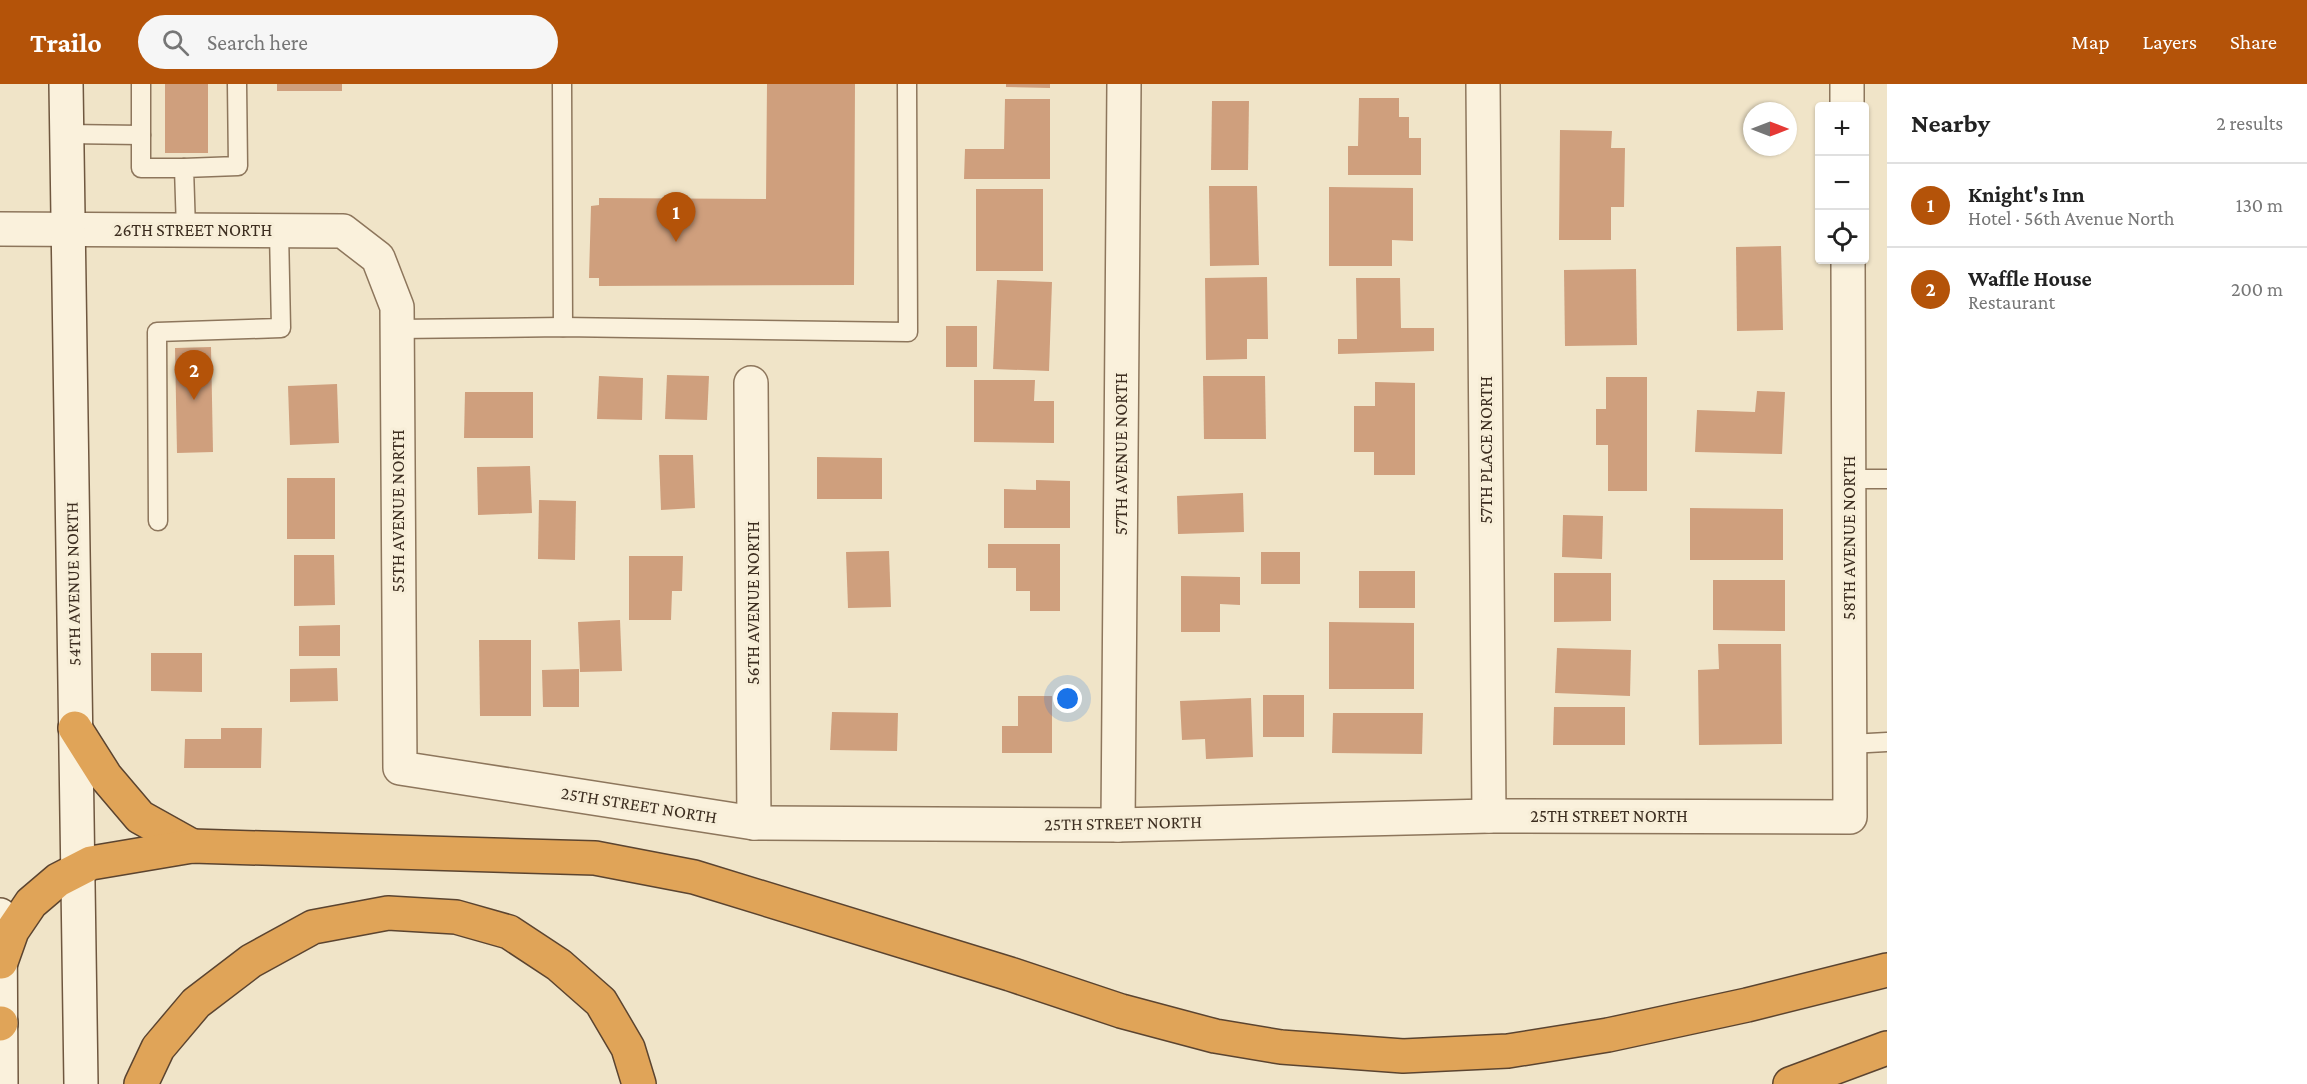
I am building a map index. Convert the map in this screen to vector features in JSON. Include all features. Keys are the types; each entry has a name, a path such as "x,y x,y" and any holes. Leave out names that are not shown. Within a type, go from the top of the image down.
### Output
{"highway":[{"path":"75,728 106,777 140,817 192,846"},
{"path":"1,962 12,931 31,903 58,880 91,863 192,846 595,858 694,877 978,963 1121,1011 1215,1036 1281,1047 1358,1053 1403,1056 1508,1051 1608,1035 1747,1005 1887,970"},
{"path":"141,1084 158,1048 196,1003 251,961 313,927 388,913 456,917 509,932 559,965 601,1002 628,1048 639,1084"},
{"path":"1790,1084 1887,1048"}],"street":[{"name":"54TH AVENUE NORTH","path":"66,84 81,1084"},
{"name":"57TH AVENUE NORTH","path":"1118,825 1124,84"},
{"name":"57TH PLACE NORTH","path":"1483,84 1489,816"},
{"path":"1847,84 1847,102"},
{"name":"26TH STREET NORTH","path":"0,229 343,231 378,258"},
{"name":"55TH AVENUE NORTH","path":"378,258 397,307 400,768"},
{"name":"58TH AVENUE NORTH","path":"1848,264 1850,817"},
{"name":"56TH AVENUE NORTH","path":"751,382 754,823"},
{"name":"25TH STREET NORTH","path":"400,768 754,823 1118,825 1489,816 1850,817"},
{"path":"0,915 1,1084"}],"lane":[{"path":"141,84 141,168 238,166 237,84"},
{"path":"562,84 563,327"},
{"path":"397,329 563,327 908,332 907,84"},
{"path":"67,134 141,135"},
{"path":"184,168 186,230"},
{"path":"158,521 157,332 281,328 279,231"},
{"path":"1849,479 1887,479"},
{"path":"1850,744 1887,742"}],"building":[{"path":"165,84 208,84 208,153 165,153"},
{"path":"277,84 342,84 342,91 277,91"},
{"path":"767,84 855,84 854,285 599,286 599,278 589,278 591,206 599,205 599,198 766,199"},
{"path":"1006,84 1050,84 1050,88 1006,87"},
{"path":"1359,98 1399,98 1399,117 1409,117 1409,138 1421,138 1421,175 1348,175 1348,146 1358,146"},
{"path":"1005,99 1050,99 1050,179 964,179 965,149 1004,149"},
{"path":"1212,101 1249,101 1248,170 1211,170"},
{"path":"1560,130 1612,131 1611,148 1625,148 1624,207 1611,207 1611,240 1559,240"},
{"path":"1209,186 1257,186 1259,265 1210,266"},
{"path":"1329,187 1413,188 1413,241 1392,240 1392,266 1329,266"},
{"path":"976,189 1043,189 1043,271 976,271"},
{"path":"1781,246 1783,330 1737,331 1736,247"},
{"path":"1636,269 1637,345 1565,346 1564,270"},
{"path":"1267,277 1268,339 1247,339 1247,359 1206,360 1205,278"},
{"path":"1356,278 1400,278 1401,328 1434,328 1434,351 1338,354 1338,339 1357,339"},
{"path":"997,280 1052,282 1049,371 993,369"},
{"path":"946,326 977,326 977,367 946,367"},
{"path":"211,347 213,452 177,453 175,348"},
{"path":"667,375 709,376 707,420 665,419"},
{"path":"599,376 643,378 642,420 597,419"},
{"path":"1203,376 1265,376 1266,439 1204,439"},
{"path":"1606,377 1647,377 1647,491 1608,491 1608,445 1596,445 1596,409 1606,409"},
{"path":"974,380 1035,380 1034,401 1054,401 1054,443 974,442"},
{"path":"1375,382 1415,383 1415,475 1374,475 1374,452 1354,452 1354,406 1375,406"},
{"path":"337,384 339,443 290,445 288,386"},
{"path":"1757,391 1785,392 1782,454 1695,452 1697,410 1755,412"},
{"path":"465,392 533,392 533,438 464,438"},
{"path":"659,455 693,455 695,508 661,510"},
{"path":"817,457 882,458 882,499 817,499"},
{"path":"530,466 532,513 478,515 477,467"},
{"path":"287,478 335,478 335,539 287,539"},
{"path":"1036,480 1070,481 1070,528 1004,528 1004,489 1036,490"},
{"path":"1243,493 1244,532 1178,534 1177,496"},
{"path":"539,500 576,501 575,560 538,559"},
{"path":"1690,508 1783,509 1783,560 1690,560"},
{"path":"1563,515 1603,516 1602,559 1562,557"},
{"path":"988,544 1060,544 1060,611 1030,611 1030,591 1016,591 1016,568 988,568"},
{"path":"889,551 891,607 848,608 846,552"},
{"path":"1261,552 1300,552 1300,584 1261,584"},
{"path":"294,555 334,555 335,605 294,606"},
{"path":"629,556 683,556 682,591 672,591 671,620 629,620"},
{"path":"1359,571 1415,571 1415,608 1359,608"},
{"path":"1554,573 1611,573 1611,621 1554,622"},
{"path":"1181,576 1240,577 1240,605 1220,604 1220,632 1181,632"},
{"path":"1713,580 1785,580 1785,631 1713,630"},
{"path":"620,620 622,671 580,672 578,622"},
{"path":"1329,622 1414,623 1414,689 1329,689"},
{"path":"340,625 340,656 299,656 299,626"},
{"path":"479,640 531,640 531,716 480,716"},
{"path":"1718,644 1781,644 1782,744 1699,745 1698,670 1719,669"},
{"path":"1557,648 1631,650 1630,696 1555,693"},
{"path":"151,653 202,653 202,692 151,691"},
{"path":"337,668 338,701 290,702 290,669"},
{"path":"579,669 579,707 543,707 542,670"},
{"path":"1263,695 1304,695 1304,737 1263,737"},
{"path":"1018,696 1052,696 1052,753 1002,753 1002,726 1018,726"},
{"path":"1251,698 1253,757 1206,759 1205,739 1182,740 1180,701"},
{"path":"1554,707 1625,707 1625,745 1553,745"},
{"path":"832,712 898,713 897,751 830,750"},
{"path":"1333,713 1423,713 1422,754 1332,753"},
{"path":"221,728 262,728 261,768 184,768 185,739 221,739"}],"place":[{"name":"Knight's Inn","path":"676,242"},
{"name":"Waffle House","path":"194,400"}]}
